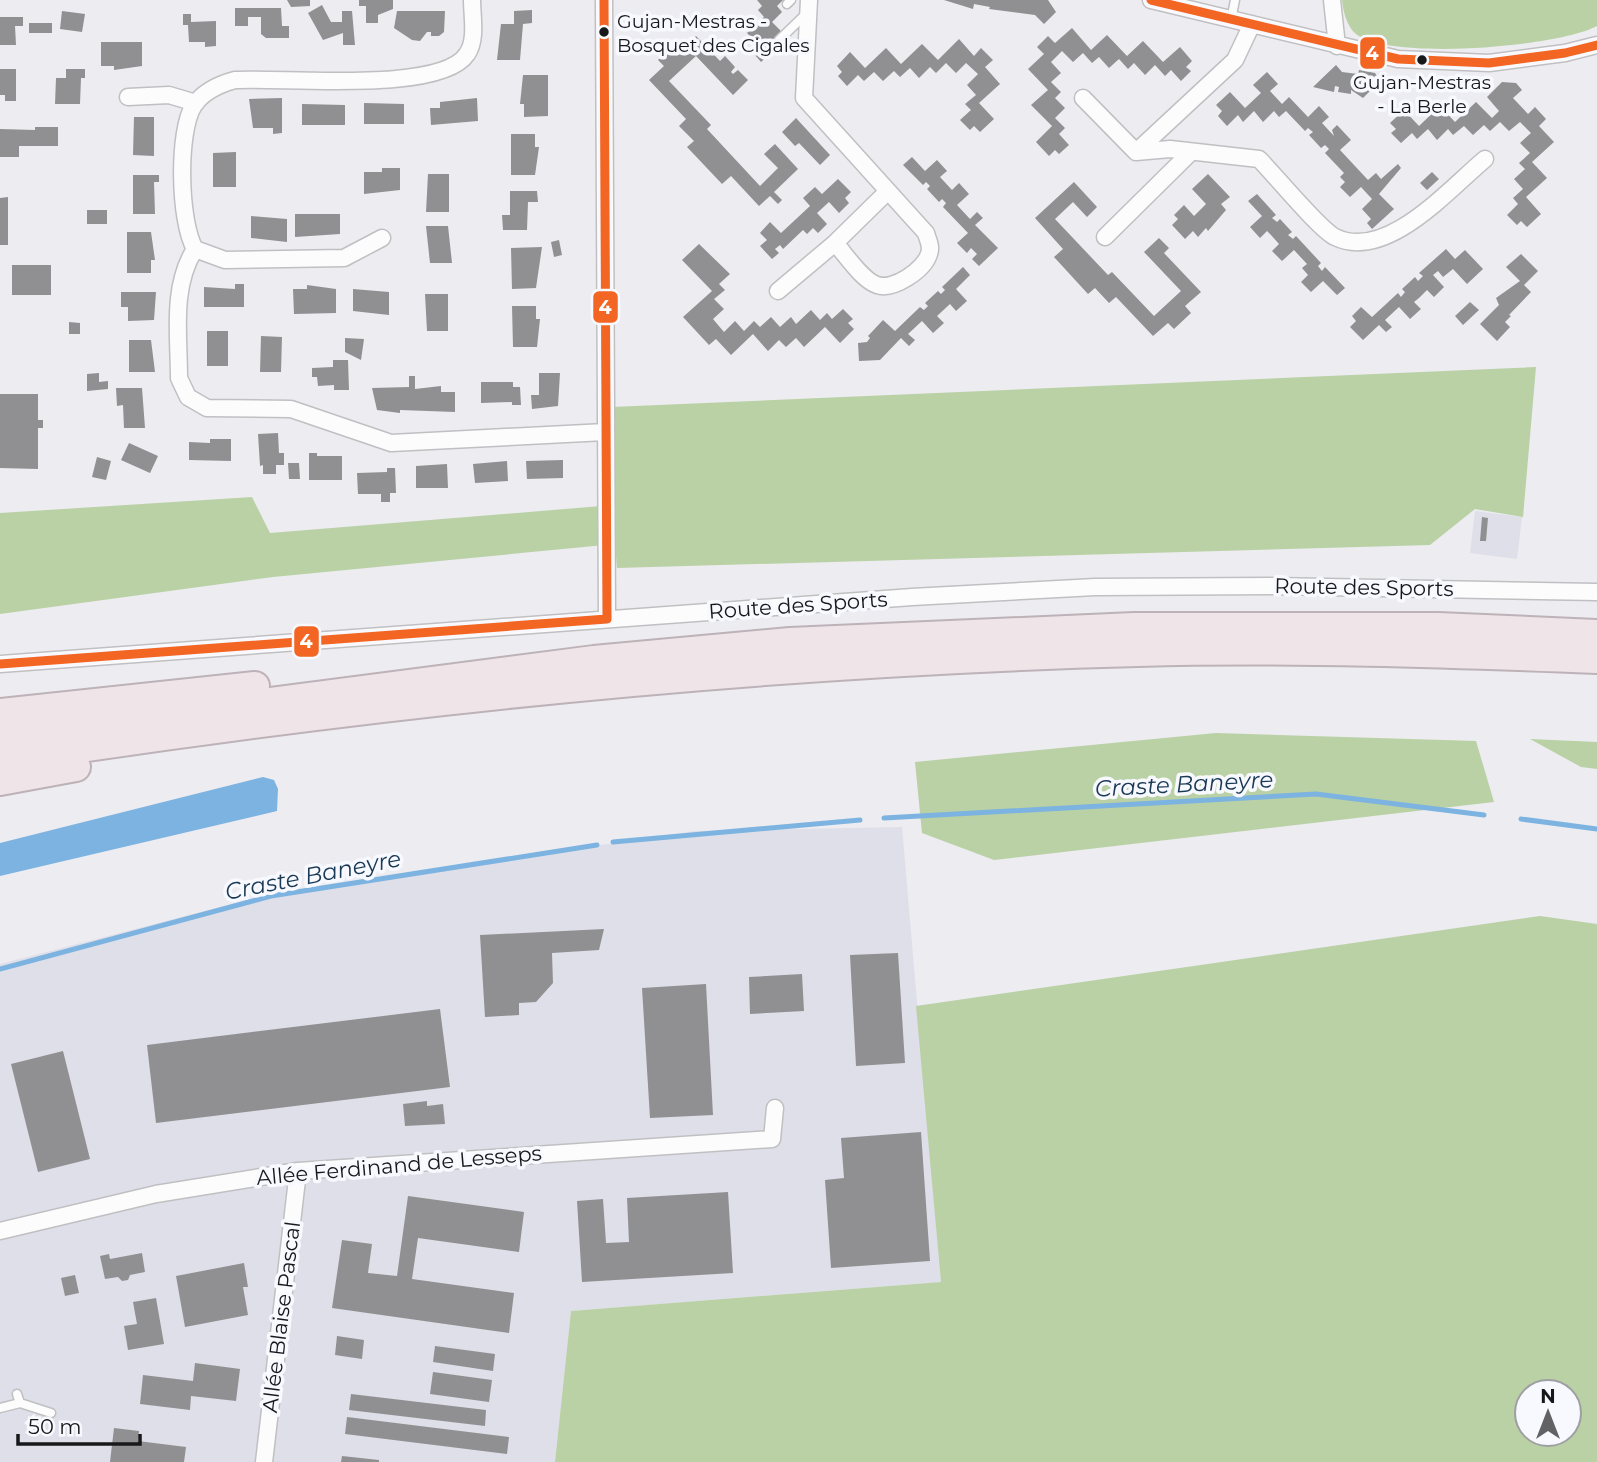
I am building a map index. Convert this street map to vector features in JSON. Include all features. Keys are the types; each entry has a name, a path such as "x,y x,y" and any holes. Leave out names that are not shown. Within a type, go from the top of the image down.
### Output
{"highway":[{"path":"0,713 357,676 594,660 790,642 1134,627 1438,627 1597,634"},
{"path":"0,760 142,738 478,697 770,671 1140,652 1429,653 1597,659"},
{"path":"0,737 594,660"},
{"path":"0,781 230,740 770,671"}],"street":[{"path":"472,0 471,47 461,60 444,71 392,78 235,79 215,88 196,103 187,120 183,143 186,222 195,249 181,278 179,378 188,397 207,408 291,409 391,443 605,432"},
{"path":"604,0 607,619"},
{"path":"1151,0 1170,2 1231,20 1398,59 1489,63 1565,53 1597,45"},
{"path":"1332,0 1337,46"},
{"path":"809,6 804,97 926,233 931,246 928,257 898,285 885,288 873,284 835,243"},
{"path":"1136,152 1235,60 1252,24"},
{"path":"128,97 169,95 196,103"},
{"path":"1083,98 1136,152"},
{"path":"1136,152 1170,149 1259,159 1333,237 1355,243 1376,242 1396,233 1485,159"},
{"path":"1105,237 1191,152"},
{"path":"778,291 835,243 888,191"},
{"path":"195,249 225,260 344,258 382,238"},
{"name":"Route des Sports","path":"0,664 912,597 1095,587 1300,586 1597,592"},
{"name":"Allée Ferdinand de Lesseps","path":"0,1231 156,1194 299,1171 772,1139 775,1108"},
{"name":"Allée Blaise Pascal","path":"264,1462 299,1171"}],"lane":[{"path":"1231,20 1235,0"},
{"path":"779,40 809,6"},
{"path":"17,1394 20,1403"},
{"path":"0,1408 20,1403 51,1413"}],"shaded area":[{"path":"1475,511 1522,517 1517,559 1470,553"},
{"path":"902,827 941,1282 571,1311 555,1462 0,1462 0,964 267,895 695,831"}],"green space":[{"path":"1342,0 1597,0 1597,26 1548,40 1513,45 1437,49 1403,47 1375,42 1356,34 1344,14"},
{"path":"1536,367 1523,517 1475,509 1430,545 617,568 615,544 273,577 0,614 0,513 252,497 270,533 614,505 612,407"},
{"path":"1216,733 1476,741 1494,802 994,860 922,833 915,762"},
{"path":"1530,739 1597,742 1597,769 1581,767"},
{"path":"1540,916 1597,924 1597,1462 555,1462 571,1311 941,1282 916,1006"}],"water":[{"path":"263,777 274,780 278,789 277,811 0,876 0,843"}],"building":[{"path":"287,0 310,0 310,6 291,7"},
{"path":"359,0 393,0 393,9 378,15 378,23 366,23 366,6 359,6"},
{"path":"757,0 783,0 777,6 782,12 772,22 781,31 770,42 776,48 761,62 755,55 762,49 747,33 764,17 758,10 762,6"},
{"path":"944,0 1048,0 1056,12 1044,24 1035,15 989,9 990,7 974,4 973,9"},
{"path":"322,5 331,22 342,22 342,11 352,11 355,45 343,45 343,33 323,40 308,13"},
{"path":"235,8 281,8 282,26 289,26 289,38 266,38 261,34 261,17 248,17 248,26 235,26"},
{"path":"532,10 532,23 523,24 520,60 497,60 501,24 514,24 514,11"},
{"path":"62,11 85,14 82,32 60,29"},
{"path":"397,11 445,11 444,32 439,36 431,36 431,32 427,32 420,41 412,40 394,28"},
{"path":"183,14 191,14 191,22 216,21 216,46 205,47 205,42 189,42 188,25 183,25"},
{"path":"0,17 23,17 23,26 15,26 16,45 0,45"},
{"path":"29,23 52,23 52,33 29,33"},
{"path":"1072,28 1091,50 1107,35 1127,56 1143,41 1163,62 1180,47 1192,61 1186,67 1191,71 1181,81 1171,70 1165,76 1155,65 1145,75 1134,63 1128,69 1119,59 1109,68 1099,57 1092,63 1083,53 1073,62 1062,51 1051,62 1061,73 1051,82 1061,92 1055,98 1065,108 1055,118 1065,128 1059,134 1069,145 1059,154 1055,150 1049,156 1036,142 1052,126 1031,105 1048,90 1028,69 1044,54 1037,47 1048,36 1055,43"},
{"path":"696,36 720,61 725,56 735,67 731,72 733,74 738,70 748,80 733,95 696,56 669,81 711,125 707,129 760,186 778,168 764,154 775,144 798,169 774,192 782,200 778,204 770,196 759,206 731,176 722,184 687,147 694,141 679,126 686,119 649,80 664,66 658,60 675,44 681,50"},
{"path":"959,39 974,56 981,48 993,60 985,67 1000,84 979,103 994,119 980,132 974,126 970,130 960,120 971,110 965,104 976,95 967,85 978,74 966,63 956,73 946,63 936,73 930,67 919,78 910,68 900,77 894,71 883,81 874,72 864,81 858,75 847,86 838,76 842,72 837,66 850,52 865,68 886,48 901,64 922,44 938,60"},
{"path":"101,42 142,42 142,66 114,70 114,66 101,66"},
{"path":"1336,65 1342,72 1358,74 1359,70 1375,73 1380,81 1363,98 1351,90 1351,94 1338,92 1339,87 1335,86 1334,92 1313,87"},
{"path":"0,69 16,69 16,101 5,101 5,95 0,95"},
{"path":"66,69 85,69 85,78 81,78 80,104 55,104 56,78 66,78"},
{"path":"1267,72 1278,84 1270,91 1282,104 1289,97 1308,117 1319,106 1329,117 1322,123 1334,136 1332,130 1337,125 1351,140 1340,150 1368,180 1376,173 1381,179 1398,164 1401,168 1379,194 1394,209 1372,229 1367,223 1371,219 1362,209 1372,199 1361,187 1350,197 1340,187 1345,182 1340,177 1344,173 1325,153 1329,149 1325,145 1321,148 1309,135 1313,132 1308,128 1305,131 1286,111 1279,117 1274,111 1263,122 1254,111 1243,122 1238,115 1227,126 1218,116 1222,111 1216,105 1230,92 1245,108 1261,93 1253,85"},
{"path":"523,75 548,75 548,116 524,117 524,104 520,104"},
{"path":"1502,82 1516,83 1522,90 1513,98 1528,114 1535,107 1546,119 1539,126 1554,142 1532,162 1547,178 1526,197 1541,214 1527,227 1521,221 1517,225 1507,215 1518,204 1513,198 1523,189 1514,179 1525,169 1519,163 1530,153 1520,143 1531,133 1520,122 1509,131 1500,122 1490,131 1484,125 1473,135 1464,126 1453,135 1448,129 1437,140 1428,129 1417,139 1412,133 1401,143 1391,133 1396,129 1390,123 1404,110 1419,126 1440,106 1455,122 1476,102 1492,118 1499,111 1487,97"},
{"path":"282,98 282,133 273,134 273,128 253,128 249,99"},
{"path":"477,98 478,121 431,125 430,108 440,108 440,102"},
{"path":"364,103 404,104 404,124 364,124"},
{"path":"302,104 345,105 345,125 302,125"},
{"path":"134,117 154,117 154,156 133,155"},
{"path":"796,118 830,155 820,165 799,143 795,146 782,132"},
{"path":"35,127 58,127 58,146 19,146 19,157 0,157 0,129 35,130"},
{"path":"511,134 535,134 535,147 539,147 535,175 511,175"},
{"path":"236,152 236,187 213,187 213,153"},
{"path":"912,157 925,171 937,160 947,171 940,177 952,190 959,183 969,194 957,205 970,219 977,212 983,218 975,225 998,248 979,266 972,259 977,254 971,248 967,253 957,243 968,233 943,207 946,203 942,199 939,202 927,189 930,186 926,182 923,185 903,165"},
{"path":"382,168 400,168 400,190 364,194 364,172 382,172"},
{"path":"1432,172 1439,179 1427,190 1420,183"},
{"path":"428,174 449,174 449,212 426,212"},
{"path":"1208,174 1230,197 1221,204 1226,210 1208,231 1206,228 1198,237 1193,231 1185,239 1172,225 1178,219 1174,215 1184,205 1194,216 1206,204 1192,189"},
{"path":"133,175 159,175 159,182 154,182 155,214 133,214"},
{"path":"838,179 851,192 845,198 849,203 839,213 829,202 817,213 827,224 818,233 813,228 807,234 803,230 783,249 780,245 775,249 779,253 772,259 760,246 767,240 760,233 770,222 781,233 810,206 803,198 815,187 822,194"},
{"path":"1074,182 1097,207 1087,217 1073,202 1055,219 1108,275 1112,272 1154,316 1181,291 1144,252 1159,238 1169,248 1164,253 1201,292 1185,306 1191,313 1174,329 1168,323 1153,336 1116,297 1109,303 1095,288 1088,294 1054,257 1063,249 1035,218"},
{"path":"510,191 537,191 538,202 528,202 527,230 503,230 502,215 510,215"},
{"path":"1257,194 1276,215 1272,218 1277,222 1280,219 1292,232 1288,235 1293,239 1296,236 1321,263 1318,266 1322,271 1325,267 1345,288 1337,295 1323,281 1311,292 1301,282 1308,275 1302,268 1307,264 1294,250 1282,261 1272,251 1279,244 1271,235 1267,231 1260,238 1250,227 1262,216 1248,201"},
{"path":"8,197 8,245 0,245 0,198"},
{"path":"87,210 107,210 107,224 87,224"},
{"path":"295,214 340,214 340,234 295,237"},
{"path":"251,216 287,219 287,242 251,238"},
{"path":"426,226 448,226 452,263 430,263"},
{"path":"127,232 151,232 155,260 151,260 151,273 127,273"},
{"path":"559,240 562,255 554,257 551,242"},
{"path":"699,244 730,274 719,284 725,290 714,299 724,309 713,319 724,332 735,321 744,331 754,321 760,327 771,317 780,327 791,317 796,324 811,310 820,320 827,313 832,319 843,309 853,319 848,323 854,329 840,343 825,327 804,347 796,338 786,347 779,340 768,351 753,334 731,355 716,339 709,345 683,317 712,291 682,260"},
{"path":"542,247 536,288 512,289 511,248"},
{"path":"1446,249 1455,259 1465,250 1483,269 1467,284 1453,269 1443,277 1438,271 1433,275 1444,287 1434,297 1427,290 1414,302 1421,309 1410,319 1399,307 1385,320 1392,327 1386,332 1379,325 1363,340 1350,327 1356,321 1352,316 1361,307 1372,317 1398,293 1401,297 1405,292 1402,289 1415,277 1418,281 1423,276 1419,273"},
{"path":"1521,254 1538,271 1524,285 1531,292 1509,315 1511,316 1505,322 1510,327 1497,341 1480,324 1499,305 1496,298 1520,281 1506,267"},
{"path":"12,265 51,265 51,295 12,295"},
{"path":"963,267 970,275 956,289 967,301 956,311 950,304 937,316 944,323 933,333 922,321 908,334 915,340 909,346 901,338 880,360 859,361 858,343 867,342 870,338 868,336 883,320 895,331 920,307 924,310 928,306 925,303 938,291 941,294 945,290 942,287"},
{"path":"235,284 244,284 244,307 204,307 204,287 235,289"},
{"path":"307,285 336,289 336,313 294,314 293,289 307,289"},
{"path":"353,289 389,292 389,315 353,311"},
{"path":"121,292 156,292 154,320 128,321 128,307 121,307"},
{"path":"425,294 448,294 448,331 427,331"},
{"path":"1470,302 1479,310 1463,325 1455,316"},
{"path":"512,306 536,306 536,319 540,319 537,347 513,347"},
{"path":"69,322 80,323 80,334 69,334"},
{"path":"207,331 228,331 228,366 207,366"},
{"path":"261,336 282,337 281,372 260,372"},
{"path":"345,338 364,339 361,360 345,352"},
{"path":"129,340 151,340 155,372 129,372"},
{"path":"333,360 348,360 349,390 334,390 334,385 318,386 317,377 312,377 312,368 333,367"},
{"path":"99,373 99,382 108,381 108,389 87,391 87,374"},
{"path":"539,373 560,373 558,406 532,409 531,395 539,395"},
{"path":"409,376 415,376 415,389 441,386 441,392 455,392 455,412 400,410 400,413 377,410 372,388 409,387"},
{"path":"481,382 513,382 513,387 520,387 521,405 512,405 512,402 481,403"},
{"path":"116,388 142,388 145,428 124,428 123,405 117,406"},
{"path":"0,394 38,394 38,420 43,420 43,428 38,428 38,469 0,468"},
{"path":"278,433 279,453 284,453 284,465 276,465 276,474 263,474 258,434"},
{"path":"210,439 231,439 231,461 189,460 189,442 210,443"},
{"path":"129,443 158,456 150,473 121,460"},
{"path":"309,453 317,453 317,456 342,456 342,480 309,480"},
{"path":"97,457 111,461 106,480 92,477"},
{"path":"563,460 563,478 527,479 526,461"},
{"path":"507,461 508,481 475,483 473,464"},
{"path":"288,463 299,463 300,479 289,479"},
{"path":"447,464 448,488 416,488 416,466"},
{"path":"387,468 395,468 396,493 390,493 390,502 381,502 381,494 358,494 357,473 387,472"},
{"path":"1482,517 1488,518 1486,541 1480,541"},
{"path":"604,929 599,950 552,953 553,983 536,1002 519,1003 519,1015 485,1017 480,935"},
{"path":"898,953 905,1063 856,1066 850,955"},
{"path":"802,974 804,1011 750,1014 749,977"},
{"path":"706,984 713,1115 650,1118 642,988"},
{"path":"440,1009 450,1087 156,1123 147,1045"},
{"path":"63,1051 90,1159 38,1172 11,1064"},
{"path":"427,1101 427,1106 443,1104 445,1124 405,1126 403,1104"},
{"path":"921,1132 930,1261 831,1268 825,1180 844,1178 841,1138"},
{"path":"728,1192 733,1273 582,1282 577,1201 603,1199 606,1243 629,1242 627,1198"},
{"path":"408,1196 524,1212 519,1252 418,1238 412,1279 514,1293 509,1333 332,1308 342,1240 372,1244 368,1273 397,1276"},
{"path":"142,1253 145,1272 130,1275 128,1280 122,1281 118,1277 105,1279 100,1256 109,1254 110,1259"},
{"path":"244,1263 248,1287 243,1287 248,1315 185,1327 176,1276"},
{"path":"75,1275 79,1293 65,1296 61,1278"},
{"path":"156,1298 164,1344 128,1350 124,1326 137,1324 133,1302"},
{"path":"337,1336 364,1340 362,1359 335,1355"},
{"path":"435,1346 495,1354 493,1371 433,1362"},
{"path":"195,1363 240,1369 236,1401 191,1396 190,1410 140,1404 143,1375 193,1381"},
{"path":"433,1372 492,1380 489,1402 430,1394"},
{"path":"351,1394 486,1410 485,1426 349,1410"},
{"path":"347,1417 509,1437 507,1454 345,1434"},
{"path":"114,1428 139,1431 138,1441 186,1447 184,1462 110,1462"},
{"path":"342,1456 379,1460 379,1462 341,1462"}],"waterway":[{"name":"Craste Baneyre","path":"884,818 1316,794 1484,815"},
{"name":"Craste Baneyre","path":"1521,819 1597,829"},
{"name":"Craste Baneyre","path":"613,842 860,820"},
{"name":"Craste Baneyre","path":"0,969 271,896 597,845"}],"transit line":[{"name":"4","path":"0,664 607,619 604,0"},
{"name":"4","path":"1151,0 1398,59 1489,63 1565,53 1597,45"}],"place":[{"name":"Gujan-Mestras - Bosquet des Cigales","path":"604,32"},
{"name":"Gujan-Mestras - La Berle","path":"1422,60"}]}
